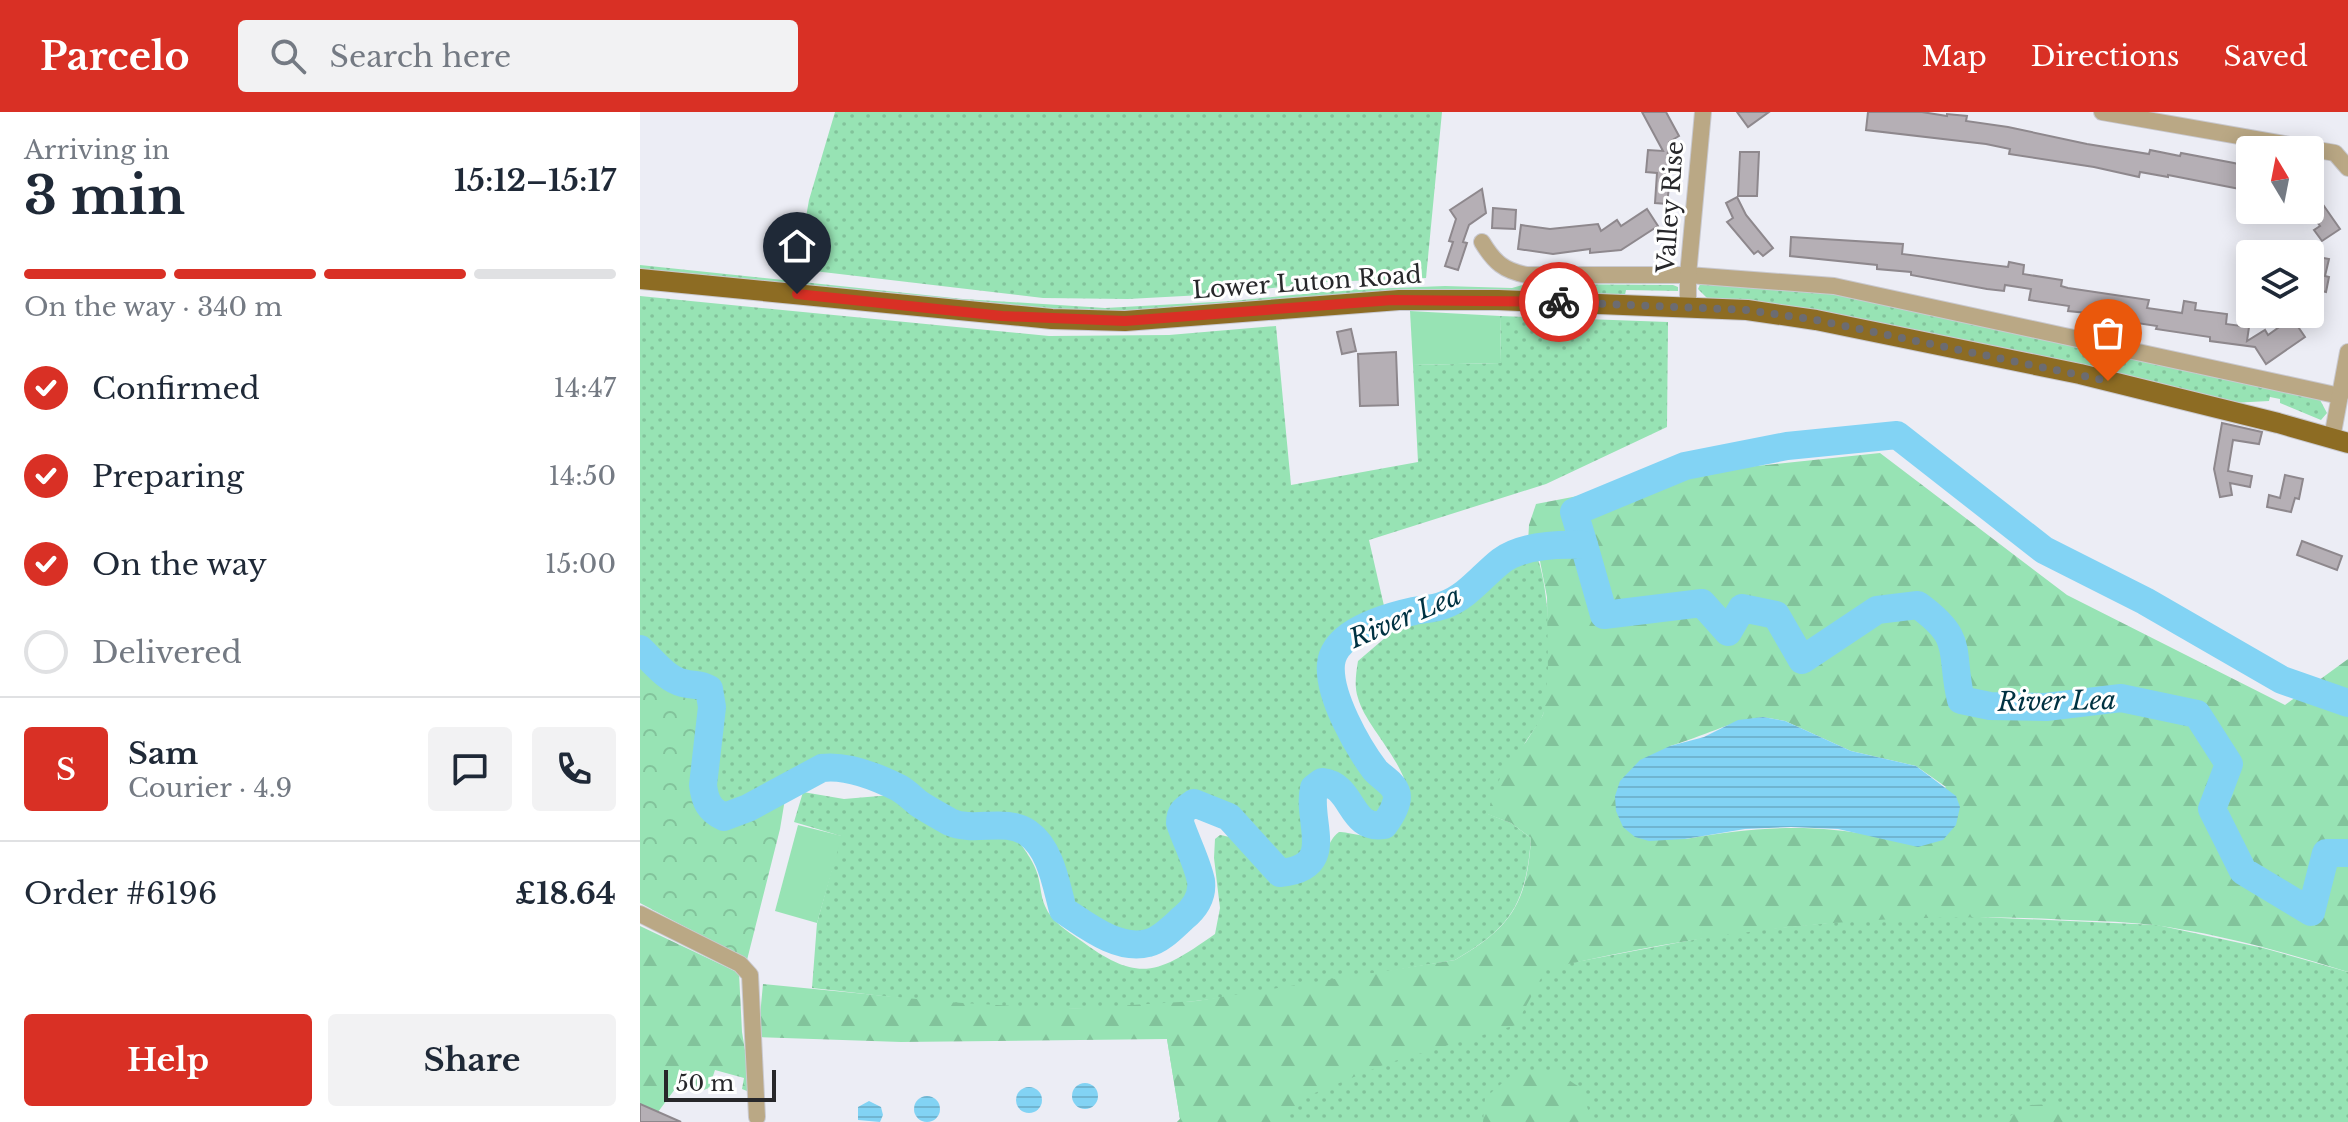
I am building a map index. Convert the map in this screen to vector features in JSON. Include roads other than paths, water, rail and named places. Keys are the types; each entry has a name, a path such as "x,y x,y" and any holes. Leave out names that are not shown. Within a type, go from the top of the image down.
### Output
{"main road":[{"name":"Lower Luton Road","path":"640,279 1002,316 1081,320 1125,321 1399,300 1498,300 1747,310 1816,320 2049,367 2341,431"}],"street":[{"name":"Valley Rise","path":"1688,307 1688,275 1703,112"},
{"path":"2102,112 2342,149 2348,168"},
{"path":"1482,242 1493,260 1504,269 1527,275 1688,275 1834,286 2340,396"},
{"path":"2341,431 2340,396 2348,352"},
{"path":"640,914 740,964 750,975 757,1117"}],"water":[{"path":"1763,717 1785,721 1851,751 1916,766 1956,796 1960,807 1956,825 1943,840 1918,847 1838,829 1745,829 1685,839 1649,841 1635,837 1623,827 1616,811 1615,796 1620,781 1640,760 1670,746 1704,737 1738,720"},
{"path":"1085,1083 1094,1087 1098,1096 1094,1105 1085,1109 1076,1105 1072,1096 1076,1087"},
{"path":"1029,1087 1038,1091 1042,1100 1038,1109 1029,1113 1020,1109 1016,1100 1020,1091"},
{"path":"927,1096 936,1100 940,1109 936,1118 927,1122 918,1118 914,1109 918,1100"},
{"path":"869,1101 881,1107 883,1115 880,1122 858,1120 858,1107"}],"waterway":[{"path":"1584,545 1574,512 1685,466 1787,446 1897,435 2044,550 2145,601 2282,680 2348,703"},
{"name":"River Lea","path":"640,649 671,678 709,689 712,707 703,785 709,804 719,814 724,817 748,808 822,768 841,768 861,773 899,788 950,822 970,826 1010,826 1028,833 1047,858 1063,910 1103,935 1125,943 1148,943 1158,939 1197,902 1201,881 1180,823 1182,813 1194,803 1229,817 1280,873 1298,869 1309,862 1315,853 1314,788 1322,782 1340,791 1364,821 1384,825 1396,805 1396,792 1375,770 1345,720 1331,676 1334,653 1341,643 1364,628 1390,617 1452,601 1467,592 1501,561 1519,552 1552,545 1584,545 1604,615 1702,603 1728,632 1742,608 1776,615 1802,660 1877,610 1918,605 1950,637 1961,700 1990,706 2046,707 2121,698 2197,714 2229,764 2212,809 2243,871 2311,912 2326,853 2348,853"}]}
